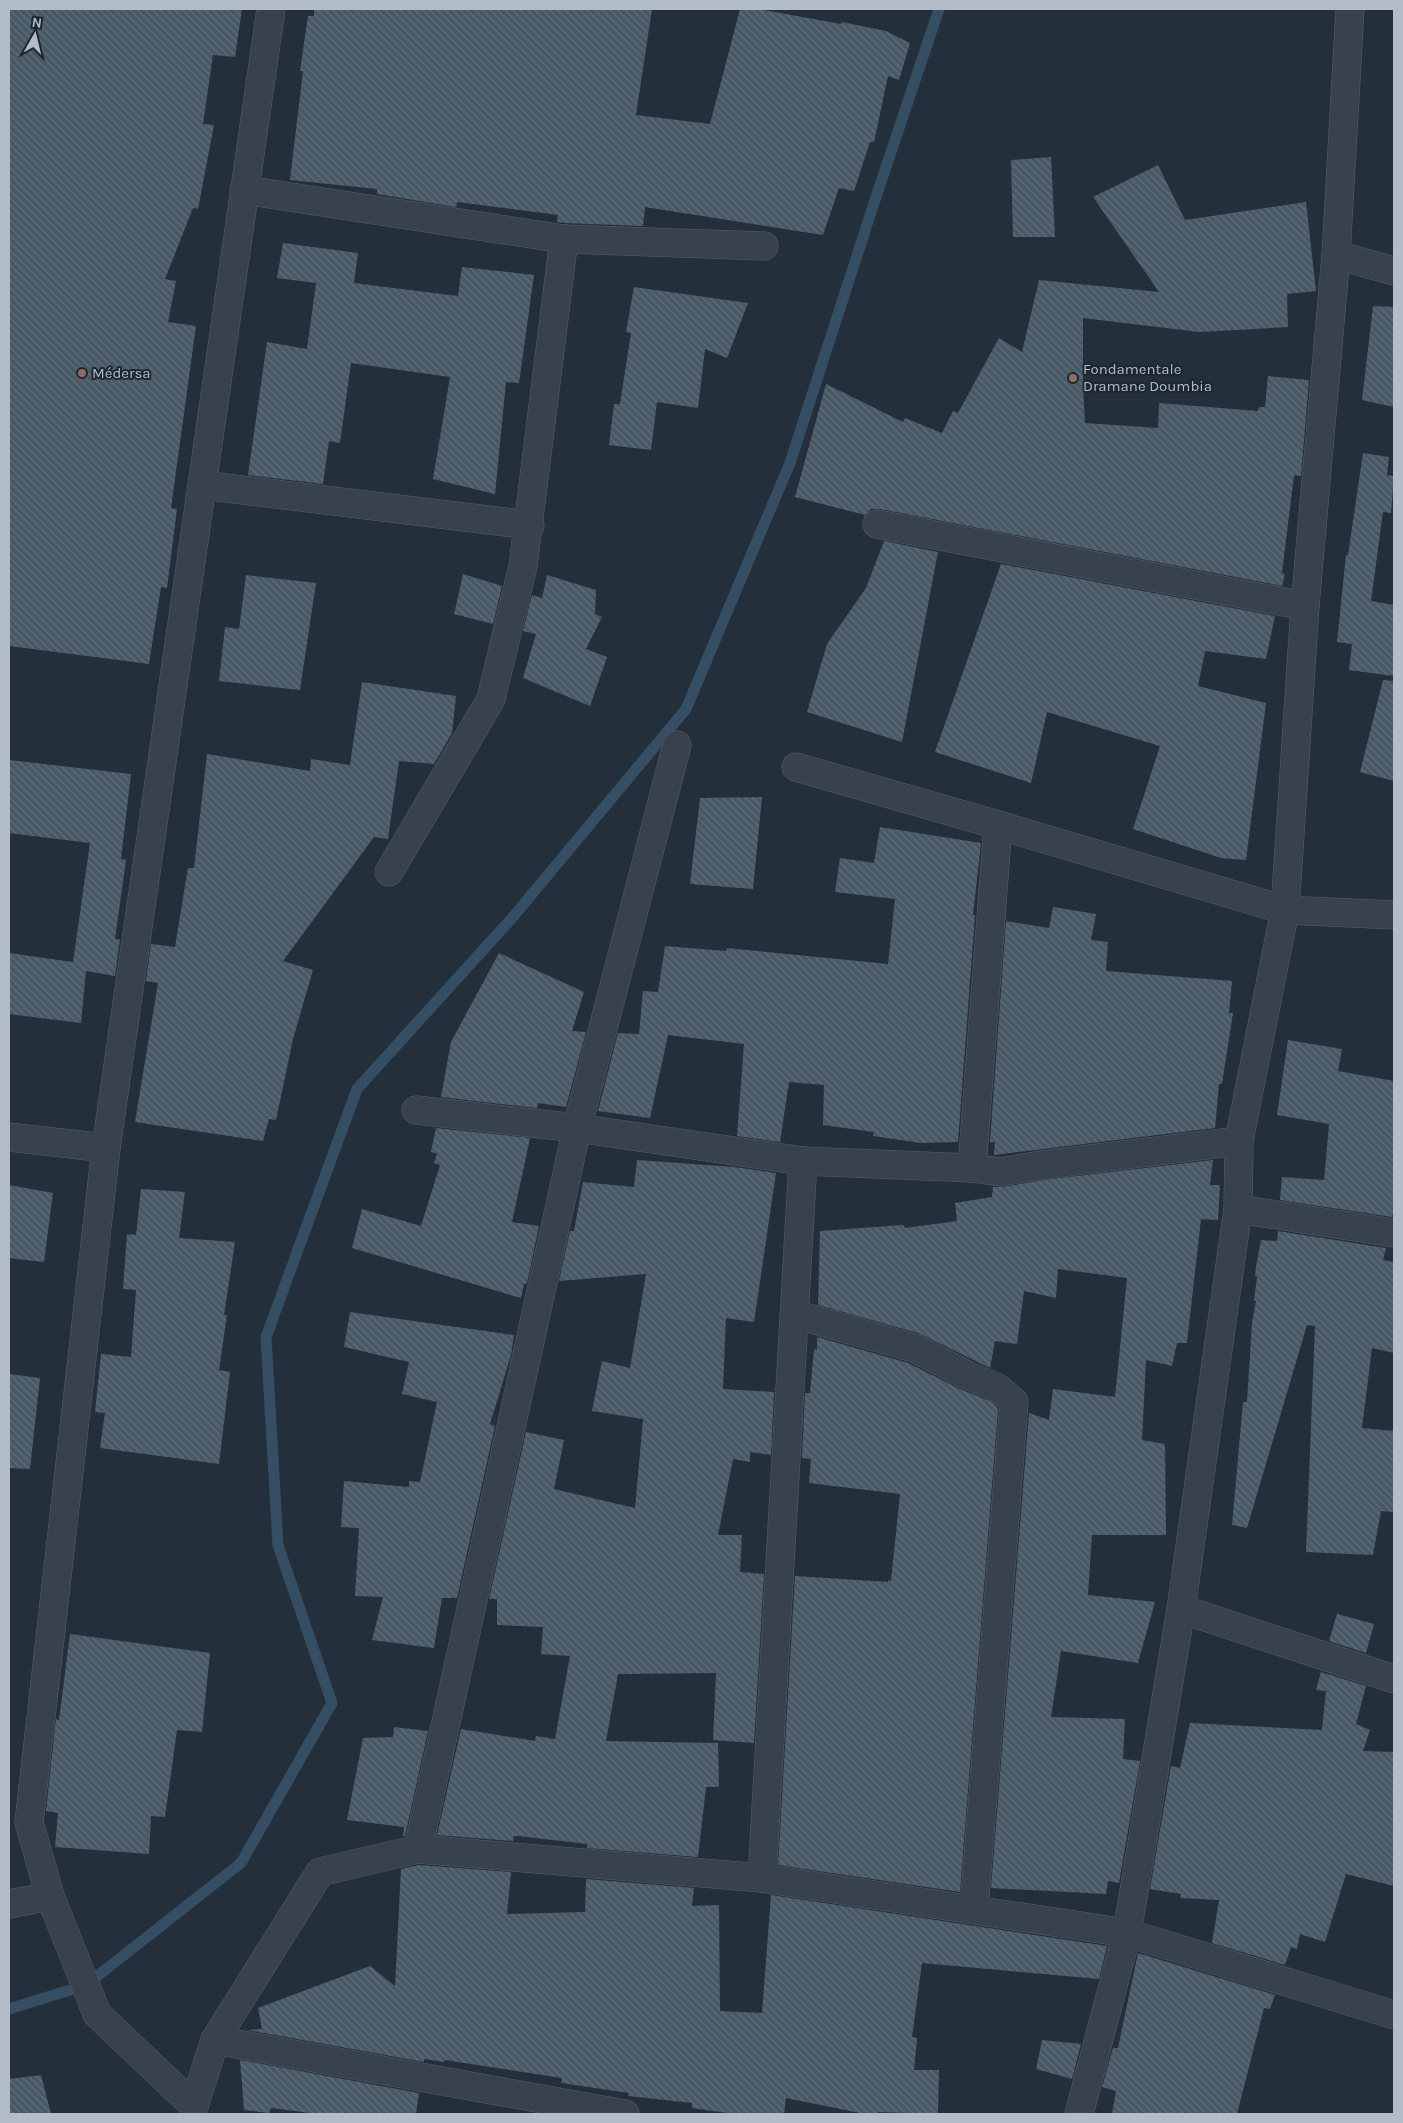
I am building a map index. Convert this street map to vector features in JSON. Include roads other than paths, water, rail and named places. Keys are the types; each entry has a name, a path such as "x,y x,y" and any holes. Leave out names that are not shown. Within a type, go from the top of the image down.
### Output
{"street":[{"path":"271,9 106,1148 29,1822 50,1896 97,2014 194,2110 215,2040 320,1872 418,1849 762,1878 1127,1933 1394,2015"},
{"path":"1079,2114 1127,1933 1181,1609 1238,1209 1239,1141 1285,910 1305,606 1336,255 1350,9"},
{"path":"244,190 564,239 764,246"},
{"path":"389,872 491,699 524,566 564,239"},
{"path":"1336,255 1394,271"},
{"path":"202,485 530,524"},
{"path":"877,524 1305,606"},
{"path":"418,1849 577,1128 678,745"},
{"path":"796,767 1285,910 1394,915"},
{"path":"972,1168 998,825"},
{"path":"416,1110 577,1128 804,1161 972,1168 1000,1172 1041,1165 1239,1141"},
{"path":"9,1137 106,1148"},
{"path":"762,1878 804,1161"},
{"path":"1238,1209 1394,1233"},
{"path":"794,1314 914,1348 967,1375 998,1388 1014,1402 974,1909"},
{"path":"1181,1609 1394,1679"},
{"path":"9,1904 50,1896"},
{"path":"215,2040 625,2114"}],"waterway":[{"path":"9,2009 86,1985 241,1863 332,1703 278,1545 266,1337 357,1089 512,918 686,709 790,463 939,9"}],"place":[{"name":"Médersa","path":"82,373"},
{"name":"Fondamentale Dramane Doumbia","path":"1073,378"}]}
